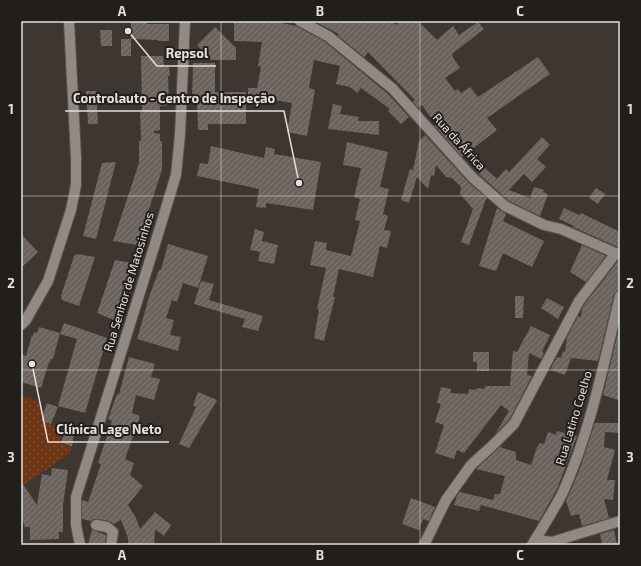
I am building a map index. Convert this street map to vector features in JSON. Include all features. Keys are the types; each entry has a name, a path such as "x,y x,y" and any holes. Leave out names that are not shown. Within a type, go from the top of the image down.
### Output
{"street":[{"path":"21,325 26,320 48,282 72,210 76,186 69,21"},
{"name":"Rua Senhor de Matosinhos","path":"80,545 76,525 76,497 156,244 176,175 180,135 186,21"},
{"name":"Rua da África","path":"300,21 328,36 393,89 472,176 504,206 544,225 560,229 618,254"},
{"path":"424,545 446,500 471,464 514,424 578,302 618,254"},
{"name":"Rua Latino Coelho","path":"533,543 562,493 578,454 601,377 620,296"},
{"path":"533,543 552,542 620,521"},
{"path":"96,524 107,527 113,532 111,545"}],"shaded area":[{"path":"21,396 38,401 42,412 40,419 64,430 59,443 72,448 69,454 21,487"}],"building":[{"path":"131,21 147,21 147,24 169,24 169,41 131,39"},
{"path":"234,21 272,21 296,26 324,41 388,94 409,117 401,124 388,111 390,109 361,88 357,93 350,87 336,84 340,66 314,60 309,88 315,90 307,136 287,132 292,103 248,96 248,88 257,88 261,67 258,66 262,42 234,41"},
{"path":"314,21 392,21 396,25 400,21 418,21 437,40 453,26 459,35 478,22 484,29 452,54 460,68 445,78 455,91 458,89 461,93 470,87 478,97 538,57 550,74 487,118 497,130 462,157 435,126 436,125 422,105 418,108 413,102 415,100 368,52 364,57 337,35 339,34"},
{"path":"215,27 236,48 236,60 211,60 197,45"},
{"path":"100,30 112,30 112,46 101,46"},
{"path":"121,39 131,39 131,56 121,56"},
{"path":"141,56 163,56 164,67 169,67 170,76 168,76 169,105 160,106 160,130 154,131 154,133 160,134 160,141 162,141 162,170 137,245 113,241 139,163 139,141 141,141 140,112 142,112"},
{"path":"193,63 215,63 215,92 246,92 246,124 208,124 208,130 198,130 197,102 192,102"},
{"path":"86,91 96,91 98,124 88,124"},
{"path":"333,104 342,106 340,114 359,117 358,121 379,121 379,135 328,129"},
{"path":"425,135 467,181 488,199 486,199 469,245 461,242 473,209 460,194 461,187 452,178 446,177 436,165 434,176 431,175 428,189 417,177 409,203 401,200 410,169 413,170 419,141"},
{"path":"542,137 550,145 537,159 546,167 532,182 524,174 509,190 530,198 534,187 544,190 543,192 548,194 540,216 509,201 479,174 485,168 497,179 506,169 509,172"},
{"path":"347,142 388,152 380,187 389,189 383,214 388,216 384,230 391,231 387,248 380,246 373,277 339,269 333,297 335,297 324,341 314,338 319,309 317,309 326,268 310,265 315,241 327,243 326,250 351,256 360,221 355,220 360,199 354,197 361,168 343,165"},
{"path":"211,146 264,158 266,147 275,149 274,154 321,162 313,210 266,203 266,208 256,207 259,189 197,176 200,163 208,164"},
{"path":"116,162 96,239 83,236 102,163"},
{"path":"596,188 605,194 598,204 589,198"},
{"path":"497,208 506,214 503,221 544,241 532,267 503,253 496,271 479,266"},
{"path":"564,208 579,215 581,213 620,232 620,248 573,227 574,226 559,219"},
{"path":"255,229 264,232 262,241 278,245 274,264 258,261 260,252 250,250"},
{"path":"21,234 38,252 21,268"},
{"path":"168,244 208,256 198,288 183,283 177,302 172,300 166,318 174,320 170,335 181,337 178,351 137,339 149,297 159,270 161,270"},
{"path":"582,245 606,256 586,282 570,272"},
{"path":"77,254 95,257 79,306 62,300 61,296 74,256"},
{"path":"115,260 132,263 133,267 117,317 114,320 97,313"},
{"path":"618,261 620,261 620,290 616,291 614,294 598,361 571,358 565,375 550,370 557,357 561,358 563,351 565,352 567,337 578,316 581,317 584,305"},
{"path":"201,281 214,284 209,300 263,316 258,331 242,327 245,319 194,304"},
{"path":"515,296 524,296 523,318 515,318"},
{"path":"547,298 564,307 558,319 541,308"},
{"path":"64,323 107,338 85,413 58,406 77,339 60,334"},
{"path":"620,324 620,394 618,400 603,395"},
{"path":"531,326 550,335 542,352 544,353 541,359 529,353 527,375 532,376 509,420 495,434 509,411 501,405 464,453 457,450 454,459 435,453 444,425 435,422 441,404 437,403 441,387 451,389 450,393 468,394 469,389 484,389 485,386 510,386 513,351 517,352"},
{"path":"39,327 60,333 53,359 51,359 50,363 49,362 41,388 21,382 21,354 26,356 32,335 33,336 34,332 37,333"},
{"path":"473,352 489,352 489,371 477,371 477,362 473,362"},
{"path":"129,357 155,364 151,377 160,379 154,400 136,395 132,413 140,416 125,459 134,463 130,475 143,486 128,505 136,518 140,529 156,511 156,513 171,525 164,536 155,529 154,545 128,545 128,538 121,520 114,524 109,521 97,519 93,519 91,521 82,519 82,500 88,502 101,464 98,463 112,421 108,419 117,394 119,394"},
{"path":"198,392 217,400 189,448 179,444 196,407 193,405"},
{"path":"47,403 58,407 51,424 41,420"},
{"path":"595,423 620,423 620,433 605,432 604,447 615,450 607,480 615,480 613,500 604,499 609,518 582,526 579,514 571,516 566,501 579,471"},
{"path":"66,429 74,432 72,447 61,442"},
{"path":"557,431 577,436 557,489 539,521 481,505 479,511 454,505 460,492 493,500 495,494 500,494 505,476 476,469 500,447 516,452 516,460 531,465 537,447 540,443 544,444 548,432 556,435"},
{"path":"52,468 68,470 63,505 63,532 59,532 59,539 30,540 30,527 25,527 21,515 21,481 37,505 42,474 51,476"},
{"path":"411,498 435,507 429,521 423,519 419,530 402,524"},
{"path":"92,530 106,535 105,545 88,545"},
{"path":"614,530 617,545 602,545 600,534"}],"place":[{"name":"Repsol","path":"128,31"},
{"name":"Controlauto - Centro de Inspeção","path":"299,183"},
{"name":"Clínica Lage Neto","path":"32,364"}]}
